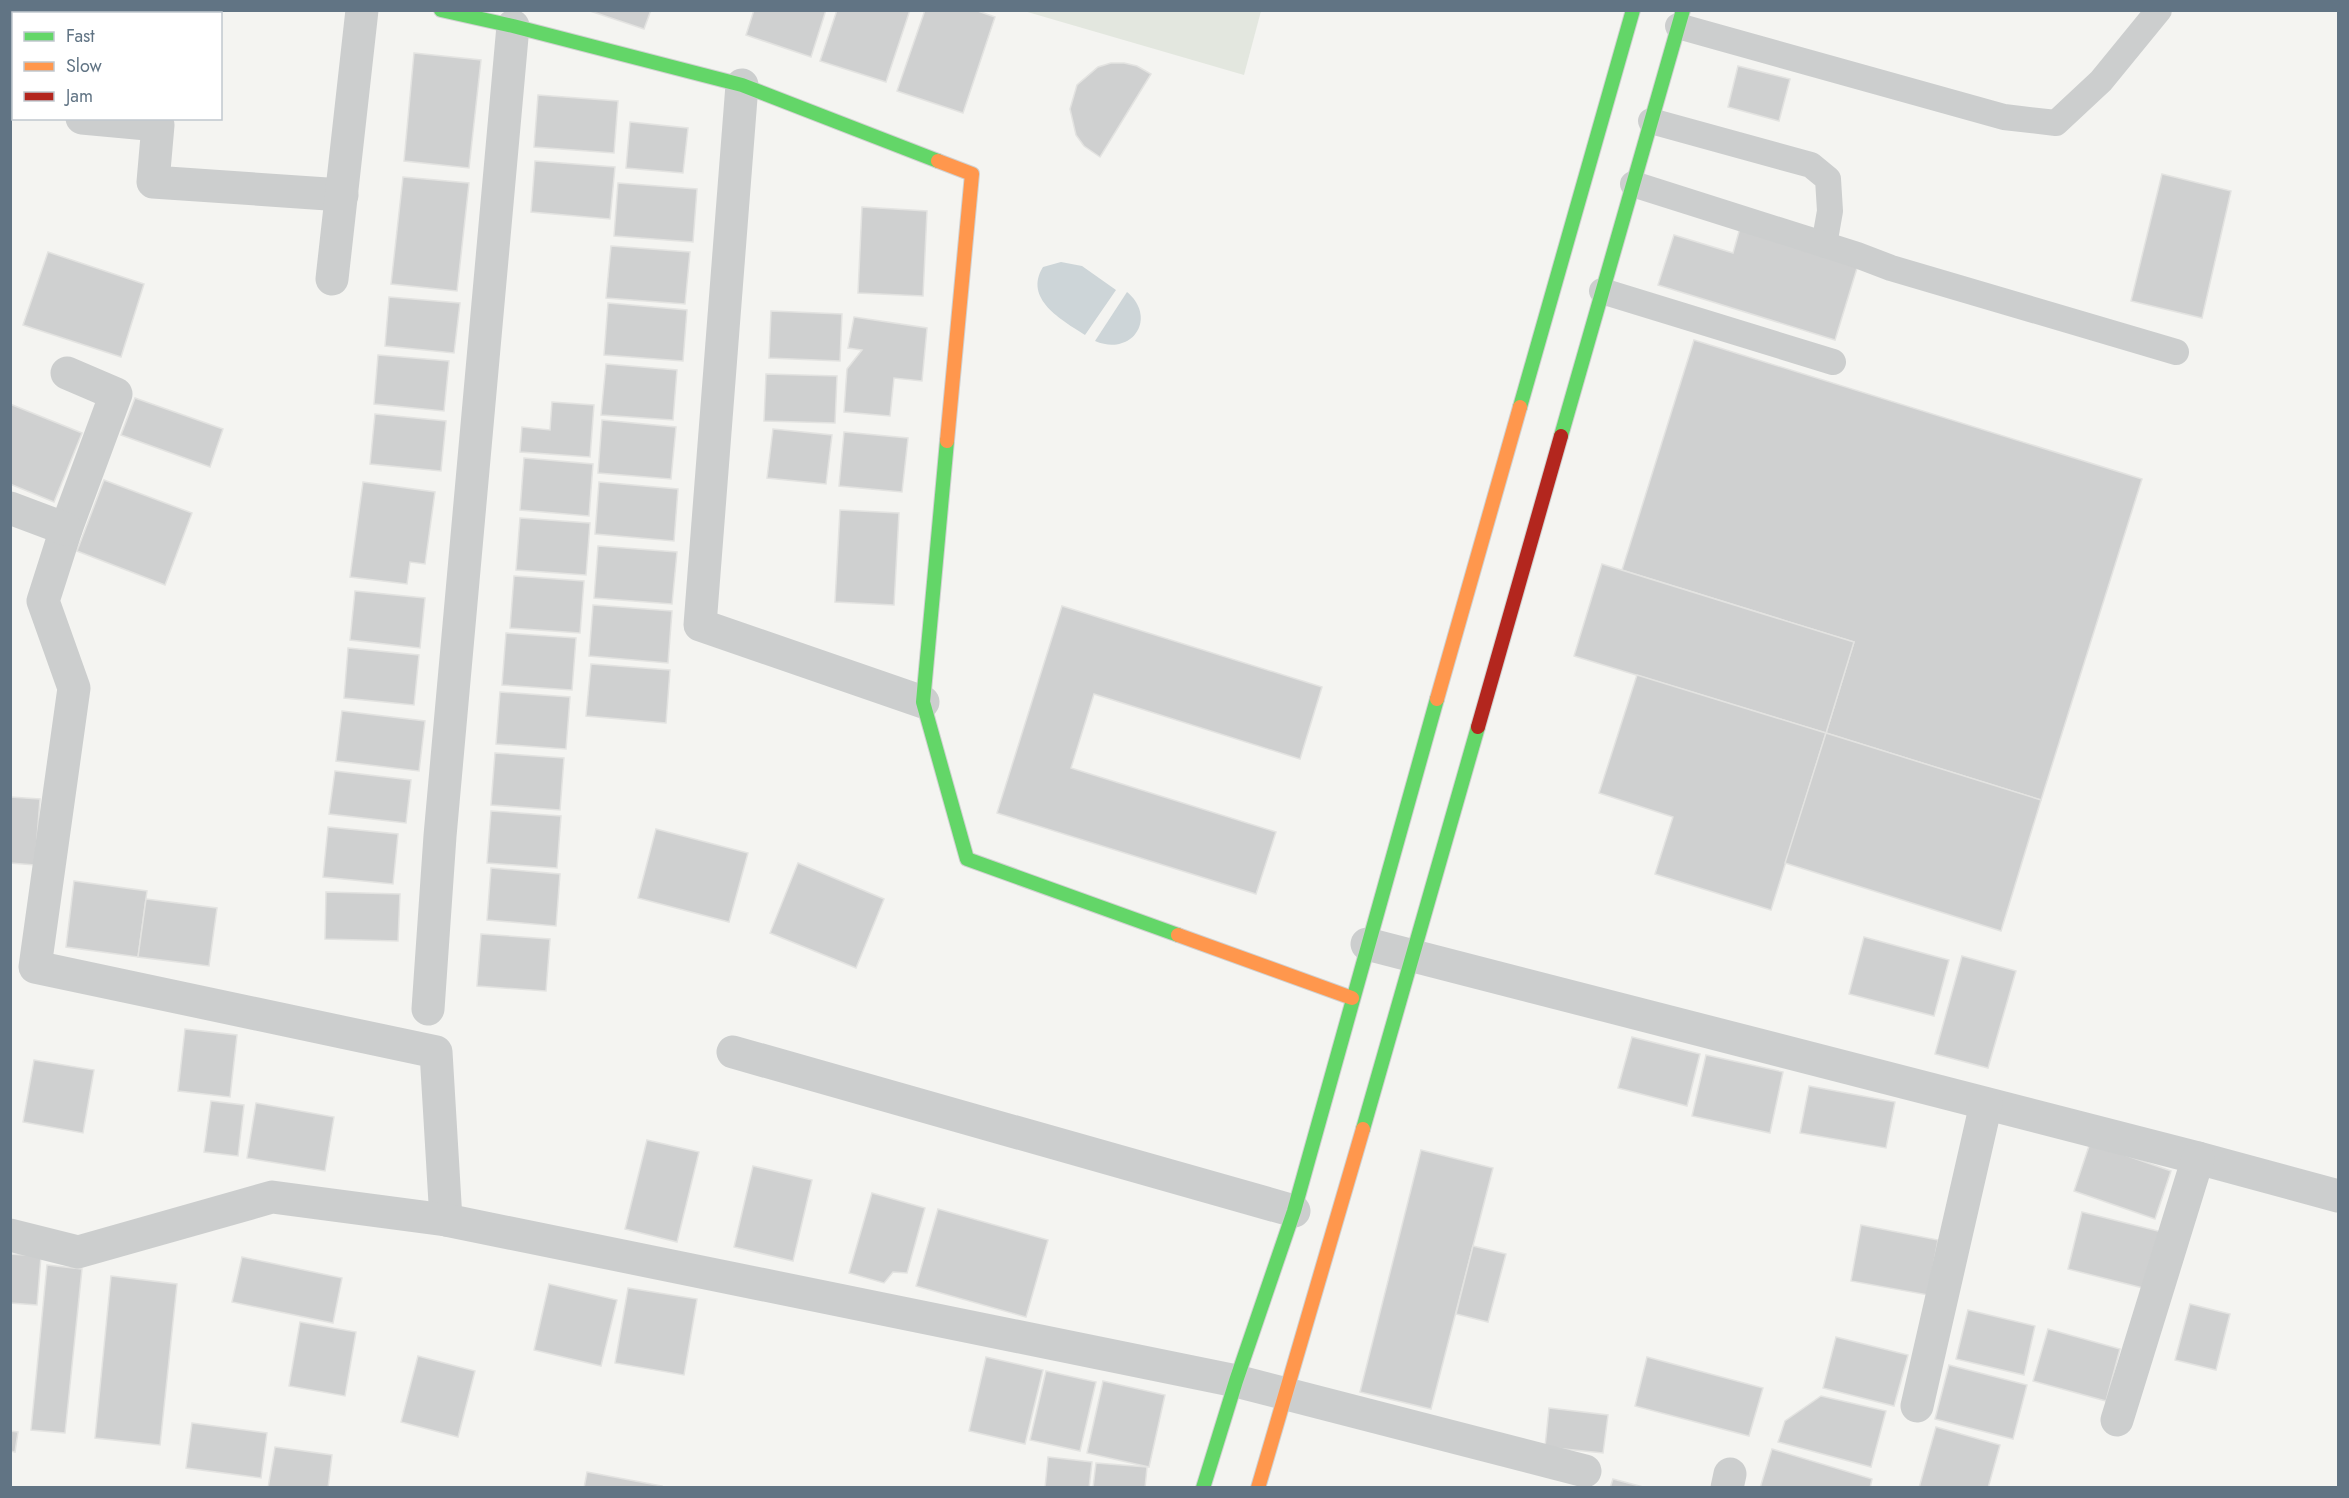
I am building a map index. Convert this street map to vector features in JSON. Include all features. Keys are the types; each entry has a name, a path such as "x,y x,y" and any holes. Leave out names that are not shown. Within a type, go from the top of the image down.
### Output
{"main road":[{"path":"441,10 513,26 742,85 972,174 923,702 967,859 1352,998"},
{"path":"1203,1488 1236,1381 1294,1211 1367,944 1633,10"},
{"path":"1258,1488 1413,956 1681,18"}],"street":[{"path":"332,279 362,10"},
{"path":"428,1009 440,836 513,26"},
{"path":"742,85 700,625 923,702"},
{"path":"104,120 158,125 153,182 342,195"},
{"path":"67,373 116,394 66,529 43,602 74,688 35,967 436,1052 446,1220"},
{"path":"10,508 66,529"},
{"path":"1367,944 2338,1196"},
{"path":"733,1052 1294,1211"},
{"path":"1917,1406 1986,1104"},
{"path":"2118,1420 2198,1158"},
{"path":"10,1235 78,1252 272,1197 446,1220 1236,1381 1585,1471"}],"lane":[{"path":"1681,18 2004,117 2056,123 2101,81 2158,10"},
{"path":"1651,121 1811,165 1828,179 1830,212 1824,245"},
{"path":"1633,184 1891,268 2176,352"},
{"path":"1602,291 1833,362"}],"shaded area":[{"path":"1024,11 1261,11 1244,75"},
{"path":"1061,262 1082,266 1116,290 1085,335 1056,315 1041,299 1038,278 1043,267"},
{"path":"1127,292 1136,302 1140,313 1140,323 1136,332 1130,339 1120,344 1108,345 1095,341"}],"building":[{"path":"587,10 651,10 644,29"},
{"path":"754,10 826,10 811,57 746,35"},
{"path":"837,10 910,10 886,82 820,61"},
{"path":"925,10 975,10 995,17 963,113 897,91"},
{"path":"414,53 481,60 469,168 404,161"},
{"path":"1111,63 1137,66 1151,74 1100,157 1084,146 1076,135 1070,109 1077,85 1098,67"},
{"path":"1738,66 1790,79 1779,121 1728,107"},
{"path":"538,95 618,101 614,153 534,147"},
{"path":"630,122 688,128 683,173 626,168"},
{"path":"535,161 615,167 610,219 531,212"},
{"path":"2162,174 2231,191 2202,318 2131,301"},
{"path":"403,177 469,183 457,291 391,284"},
{"path":"618,183 697,189 693,242 614,236"},
{"path":"862,207 927,211 923,296 858,293"},
{"path":"1740,228 1858,265 1835,340 1658,285 1674,235 1733,253"},
{"path":"611,246 690,252 685,304 606,298"},
{"path":"48,252 144,284 121,357 23,325"},
{"path":"389,297 460,303 454,353 385,346"},
{"path":"608,303 687,310 683,361 604,355"},
{"path":"771,311 842,314 840,361 769,358"},
{"path":"854,317 927,328 922,381 894,378 890,416 844,412 847,369 862,350 848,348"},
{"path":"1694,340 2142,479 2041,800 1826,733 1854,642 1622,570"},
{"path":"378,355 449,361 444,411 374,404"},
{"path":"606,364 677,370 673,420 601,415"},
{"path":"766,374 837,376 835,423 764,421"},
{"path":"135,398 223,429 210,467 121,435"},
{"path":"552,402 594,405 590,457 520,452 522,427 550,430"},
{"path":"10,404 82,433 54,502 10,484"},
{"path":"375,414 446,421 441,471 370,464"},
{"path":"602,420 676,427 671,479 598,473"},
{"path":"773,429 832,435 826,484 767,478"},
{"path":"844,432 908,438 902,492 839,486"},
{"path":"524,458 593,464 589,516 520,510"},
{"path":"104,480 192,513 165,585 77,551"},
{"path":"363,482 435,492 425,564 410,562 407,584 350,577"},
{"path":"599,482 678,489 674,541 595,534"},
{"path":"840,510 899,513 894,605 835,602"},
{"path":"520,518 590,523 586,575 516,570"},
{"path":"598,546 677,552 672,604 594,598"},
{"path":"1602,564 1854,642 1826,733 1574,656"},
{"path":"514,576 584,581 580,633 510,628"},
{"path":"355,591 425,598 420,648 350,640"},
{"path":"593,605 672,611 668,663 589,656"},
{"path":"1062,606 1322,687 1300,759 1094,694 1071,768 1276,832 1256,894 997,813"},
{"path":"506,633 576,638 572,690 502,685"},
{"path":"348,648 419,655 414,705 344,698"},
{"path":"591,664 670,670 666,723 586,716"},
{"path":"1637,675 1826,733 1771,910 1655,874 1673,817 1599,793"},
{"path":"500,692 570,697 566,749 496,744"},
{"path":"342,711 425,721 419,771 336,761"},
{"path":"1826,733 2041,800 2001,931 1785,863"},
{"path":"495,753 564,758 560,810 491,805"},
{"path":"335,771 411,780 406,823 329,814"},
{"path":"10,797 40,799 35,865 10,863"},
{"path":"491,811 561,816 557,868 487,863"},
{"path":"328,827 398,834 393,884 323,877"},
{"path":"656,829 748,853 729,922 638,898"},
{"path":"798,863 884,899 856,968 770,933"},
{"path":"491,868 560,874 556,926 487,920"},
{"path":"74,881 147,891 138,957 66,947"},
{"path":"326,892 400,894 398,941 325,939"},
{"path":"146,899 217,908 209,966 138,957"},
{"path":"481,934 550,939 546,991 477,986"},
{"path":"1864,937 1949,960 1934,1016 1849,994"},
{"path":"1962,956 2016,971 1988,1068 1935,1054"},
{"path":"185,1029 237,1035 230,1097 178,1091"},
{"path":"1632,1037 1700,1054 1687,1106 1618,1088"},
{"path":"1706,1055 1783,1072 1770,1133 1692,1116"},
{"path":"34,1060 94,1070 83,1133 23,1122"},
{"path":"1809,1086 1895,1102 1886,1148 1800,1133"},
{"path":"211,1101 244,1105 238,1156 204,1152"},
{"path":"256,1103 334,1117 325,1171 247,1158"},
{"path":"647,1140 699,1152 677,1242 625,1229"},
{"path":"2090,1143 2171,1171 2155,1219 2074,1191"},
{"path":"1421,1150 1493,1168 1431,1409 1360,1392"},
{"path":"753,1166 812,1180 793,1261 734,1247"},
{"path":"872,1193 925,1208 907,1273 893,1272 884,1283 849,1273"},
{"path":"938,1209 1048,1240 1026,1317 916,1286"},
{"path":"2082,1212 2162,1232 2147,1289 2068,1269"},
{"path":"1861,1225 1938,1240 1928,1295 1851,1281"},
{"path":"1473,1246 1506,1254 1488,1322 1456,1314"},
{"path":"10,1254 41,1256 37,1305 10,1303"},
{"path":"242,1257 342,1278 333,1323 232,1302"},
{"path":"47,1265 82,1269 65,1433 31,1430"},
{"path":"111,1276 177,1284 160,1445 95,1438"},
{"path":"549,1284 617,1300 601,1366 534,1350"},
{"path":"628,1288 697,1299 684,1375 615,1363"},
{"path":"2190,1304 2230,1314 2216,1370 2175,1360"},
{"path":"1968,1310 2035,1326 2024,1375 1956,1359"},
{"path":"300,1322 356,1332 345,1396 289,1386"},
{"path":"2048,1329 2120,1349 2106,1401 2033,1381"},
{"path":"1836,1337 1908,1355 1894,1406 1823,1388"},
{"path":"418,1356 475,1371 458,1437 401,1422"},
{"path":"986,1357 1043,1370 1025,1444 969,1431"},
{"path":"1647,1357 1763,1388 1749,1436 1635,1406"},
{"path":"1949,1365 2027,1385 2013,1439 1935,1419"},
{"path":"1046,1371 1096,1382 1080,1451 1030,1440"},
{"path":"1103,1381 1165,1395 1149,1467 1087,1453"},
{"path":"1821,1396 1886,1411 1871,1467 1778,1442 1785,1421"},
{"path":"1549,1408 1608,1415 1603,1453 1545,1447"},
{"path":"192,1423 267,1433 261,1478 186,1468"},
{"path":"1936,1427 2000,1445 1988,1488 1919,1488"},
{"path":"10,1431 18,1432 15,1452 10,1451"},
{"path":"275,1447 332,1455 328,1488 268,1488"},
{"path":"1772,1449 1872,1479 1870,1488 1760,1488"},
{"path":"1048,1457 1092,1462 1089,1488 1045,1488"},
{"path":"1096,1463 1147,1467 1145,1488 1093,1488"},
{"path":"587,1472 662,1486 661,1488 584,1488"},
{"path":"1613,1479 1647,1488 1610,1488"}],"traffic: fast":[{"path":"441,10 513,26 742,85 938,161"},
{"path":"1520,407 1633,10"},
{"path":"1561,436 1683,10"},
{"path":"947,441 923,702 967,859 1178,935"},
{"path":"1203,1488 1236,1381 1294,1211 1437,699"},
{"path":"1363,1129 1478,727"}],"traffic: slow":[{"path":"938,161 972,174 947,441"},
{"path":"1437,699 1520,407"},
{"path":"1178,935 1352,998"},
{"path":"1258,1488 1363,1129"}],"traffic: jam":[{"path":"1478,727 1561,436"}]}
